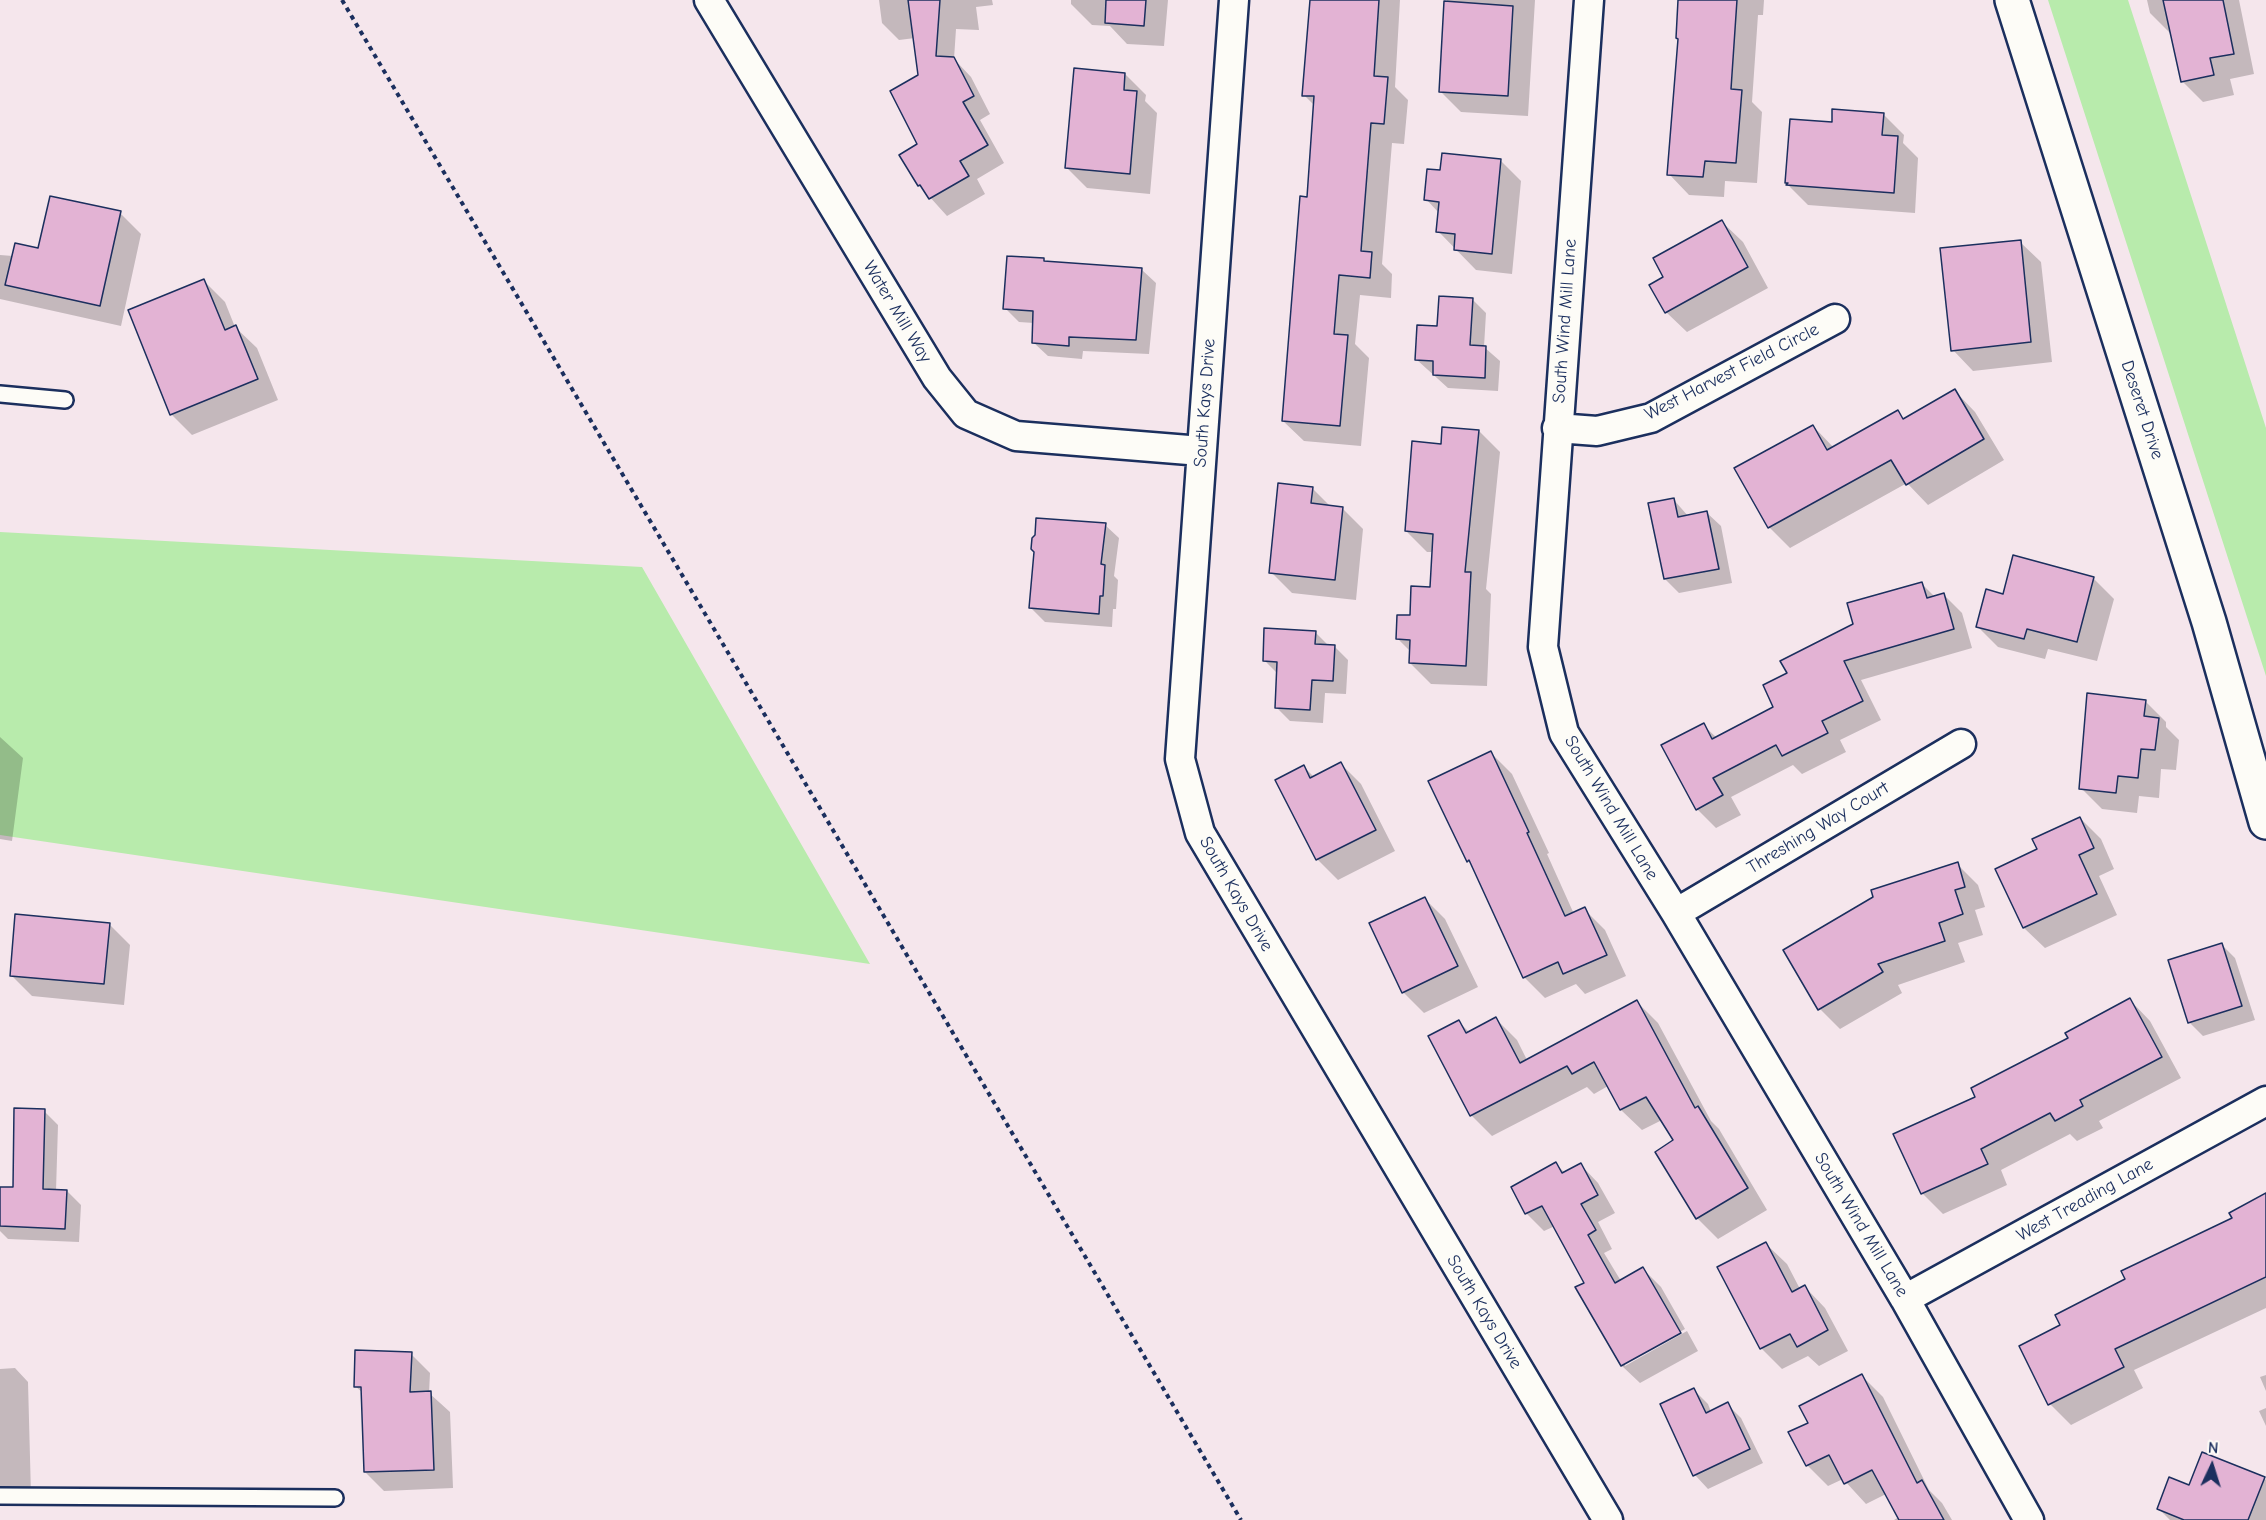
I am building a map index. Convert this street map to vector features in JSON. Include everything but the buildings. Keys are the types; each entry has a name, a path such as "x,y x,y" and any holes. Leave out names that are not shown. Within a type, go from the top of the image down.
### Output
{"street":[{"name":"Water Mill Way","path":"709,0 937,378 966,414 1016,436 1202,451"},
{"name":"South Kays Drive","path":"1234,0 1180,759 1200,832 1608,1520"},
{"name":"South Wind Mill Lane","path":"1589,0 1543,647 1564,733 1676,913 1905,1299 2029,1520"},
{"name":"Deseret Drive","path":"2012,0 2209,622 2266,822"},
{"name":"West Harvest Field Circle","path":"1557,428 1597,431 1651,417 1835,319"},
{"name":"Threshing Way Court","path":"1676,913 1961,744"},
{"name":"West Treading Lane","path":"1905,1299 2266,1101"}],"lane":[{"path":"0,394 65,400"},
{"path":"0,1496 335,1498"}],"path":[{"path":"342,0 1241,1520"}],"green space":[{"path":"2048,0 2128,0 2266,428 2266,676"},
{"path":"0,532 642,567 870,964 0,835"}]}
